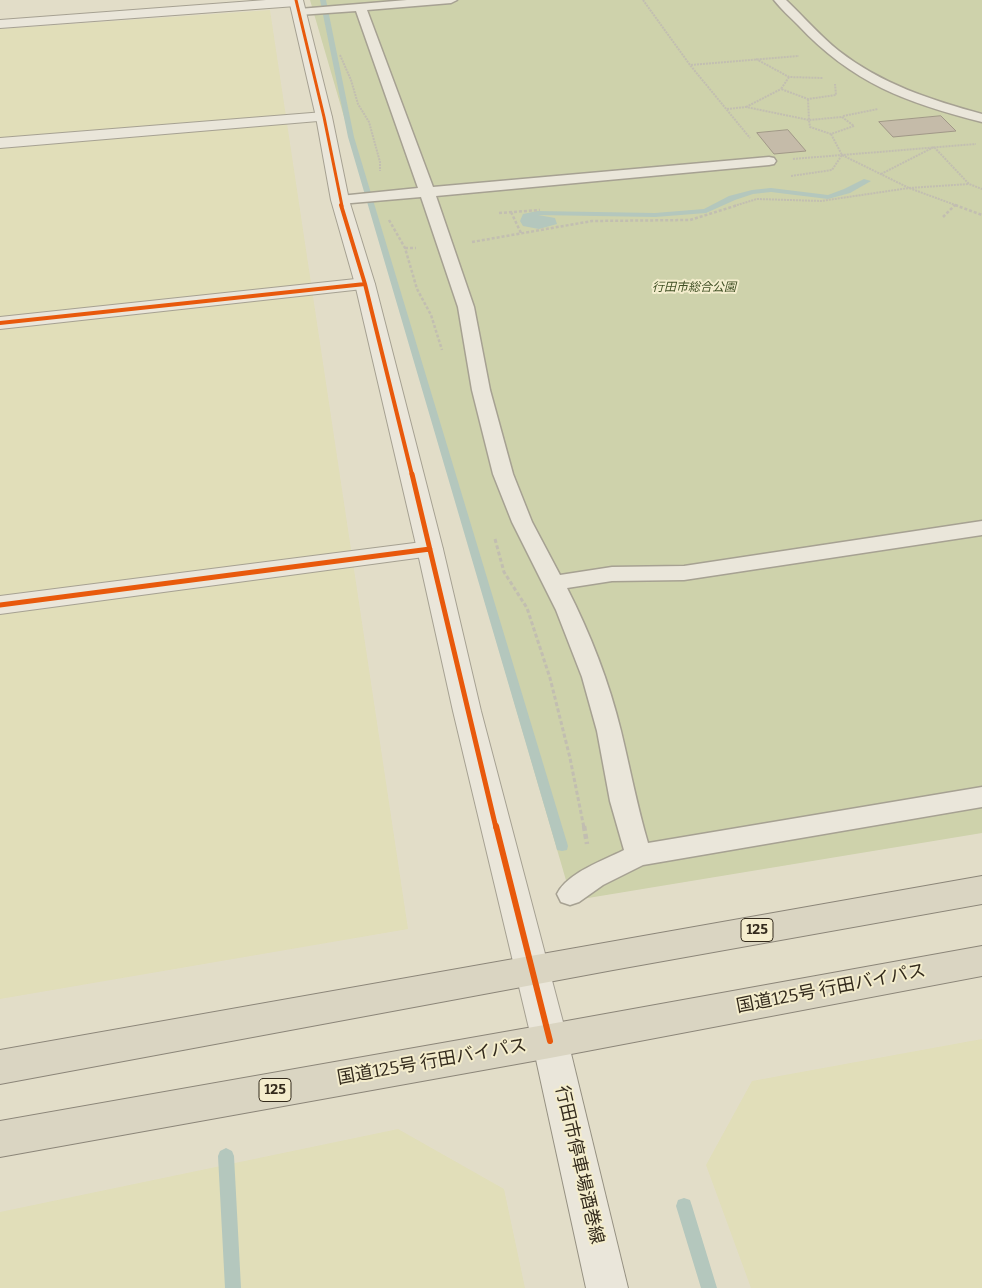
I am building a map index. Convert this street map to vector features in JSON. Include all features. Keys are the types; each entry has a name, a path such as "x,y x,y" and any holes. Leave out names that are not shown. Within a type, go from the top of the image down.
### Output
{"highway":[{"name":"125","path":"0,1066 982,890"},
{"name":"国道125号 行田バイパス","path":"0,1139 550,1041 982,961"}],"street":[{"path":"0,24 297,5"},
{"name":"行田市停車場酒巻線","path":"297,5 324,117 340,200 365,284 430,549 467,711 533,970 607,1288"},
{"path":"0,143 324,117"},
{"path":"0,323 365,284"},
{"path":"0,605 430,549"}],"lane":[{"path":"297,5 323,10 451,0"},
{"path":"780,0 834,53 870,78 918,101 982,118"},
{"path":"360,7 428,192 466,307 481,390 503,474 522,522 567,610 594,677 609,731 623,801 639,855"},
{"path":"340,200 769,161"},
{"path":"552,583 612,574 684,573 982,528"},
{"path":"570,894 594,877 639,855 982,797"}],"path":[{"path":"643,0 690,65 769,161 982,143"},
{"path":"323,10 351,80 358,104 369,122 380,162 379,196"},
{"path":"690,65 834,53"},
{"path":"756,59 789,77 819,77 827,80"},
{"path":"746,107 781,89 789,77"},
{"path":"781,89 808,99 836,95 835,83"},
{"path":"726,109 746,107 809,120 842,116 854,126 831,134 810,127 809,120 808,99"},
{"path":"831,134 842,155 909,188 982,215"},
{"path":"880,174 934,147"},
{"path":"934,147 969,184"},
{"path":"405,248 446,246 592,221 690,220 757,199 821,201 909,188 969,184 982,189"},
{"path":"943,217 956,205"},
{"path":"570,758 594,877"}],"shaded area":[{"path":"270,10 408,929 0,999 0,29"},
{"path":"982,1039 982,1288 751,1288 706,1165 752,1081"},
{"path":"398,1129 504,1189 525,1288 0,1288 0,1212"}],"green space":[{"name":"行田市総合公園","path":"310,0 982,0 982,833 576,900 570,894"}],"building":[{"path":"941,116 956,131 893,137 879,122"},
{"path":"788,130 806,151 774,154 757,133"}],"waterway":[{"path":"323,0 351,137 562,846"},
{"path":"539,221 539,219 547,221 540,224 532,220 535,217 552,220 553,224 539,227 526,224 524,221 526,216 537,213 655,215 706,211 732,198 752,192 771,190 828,197 847,191 867,181"},
{"path":"226,1156 233,1288"},
{"path":"684,1206 709,1288"}],"cycle path":[{"path":"296,0 324,117 340,200 365,284 430,549 467,711 550,1041"},
{"path":"0,323 365,284"},
{"path":"0,605 430,549"}]}
